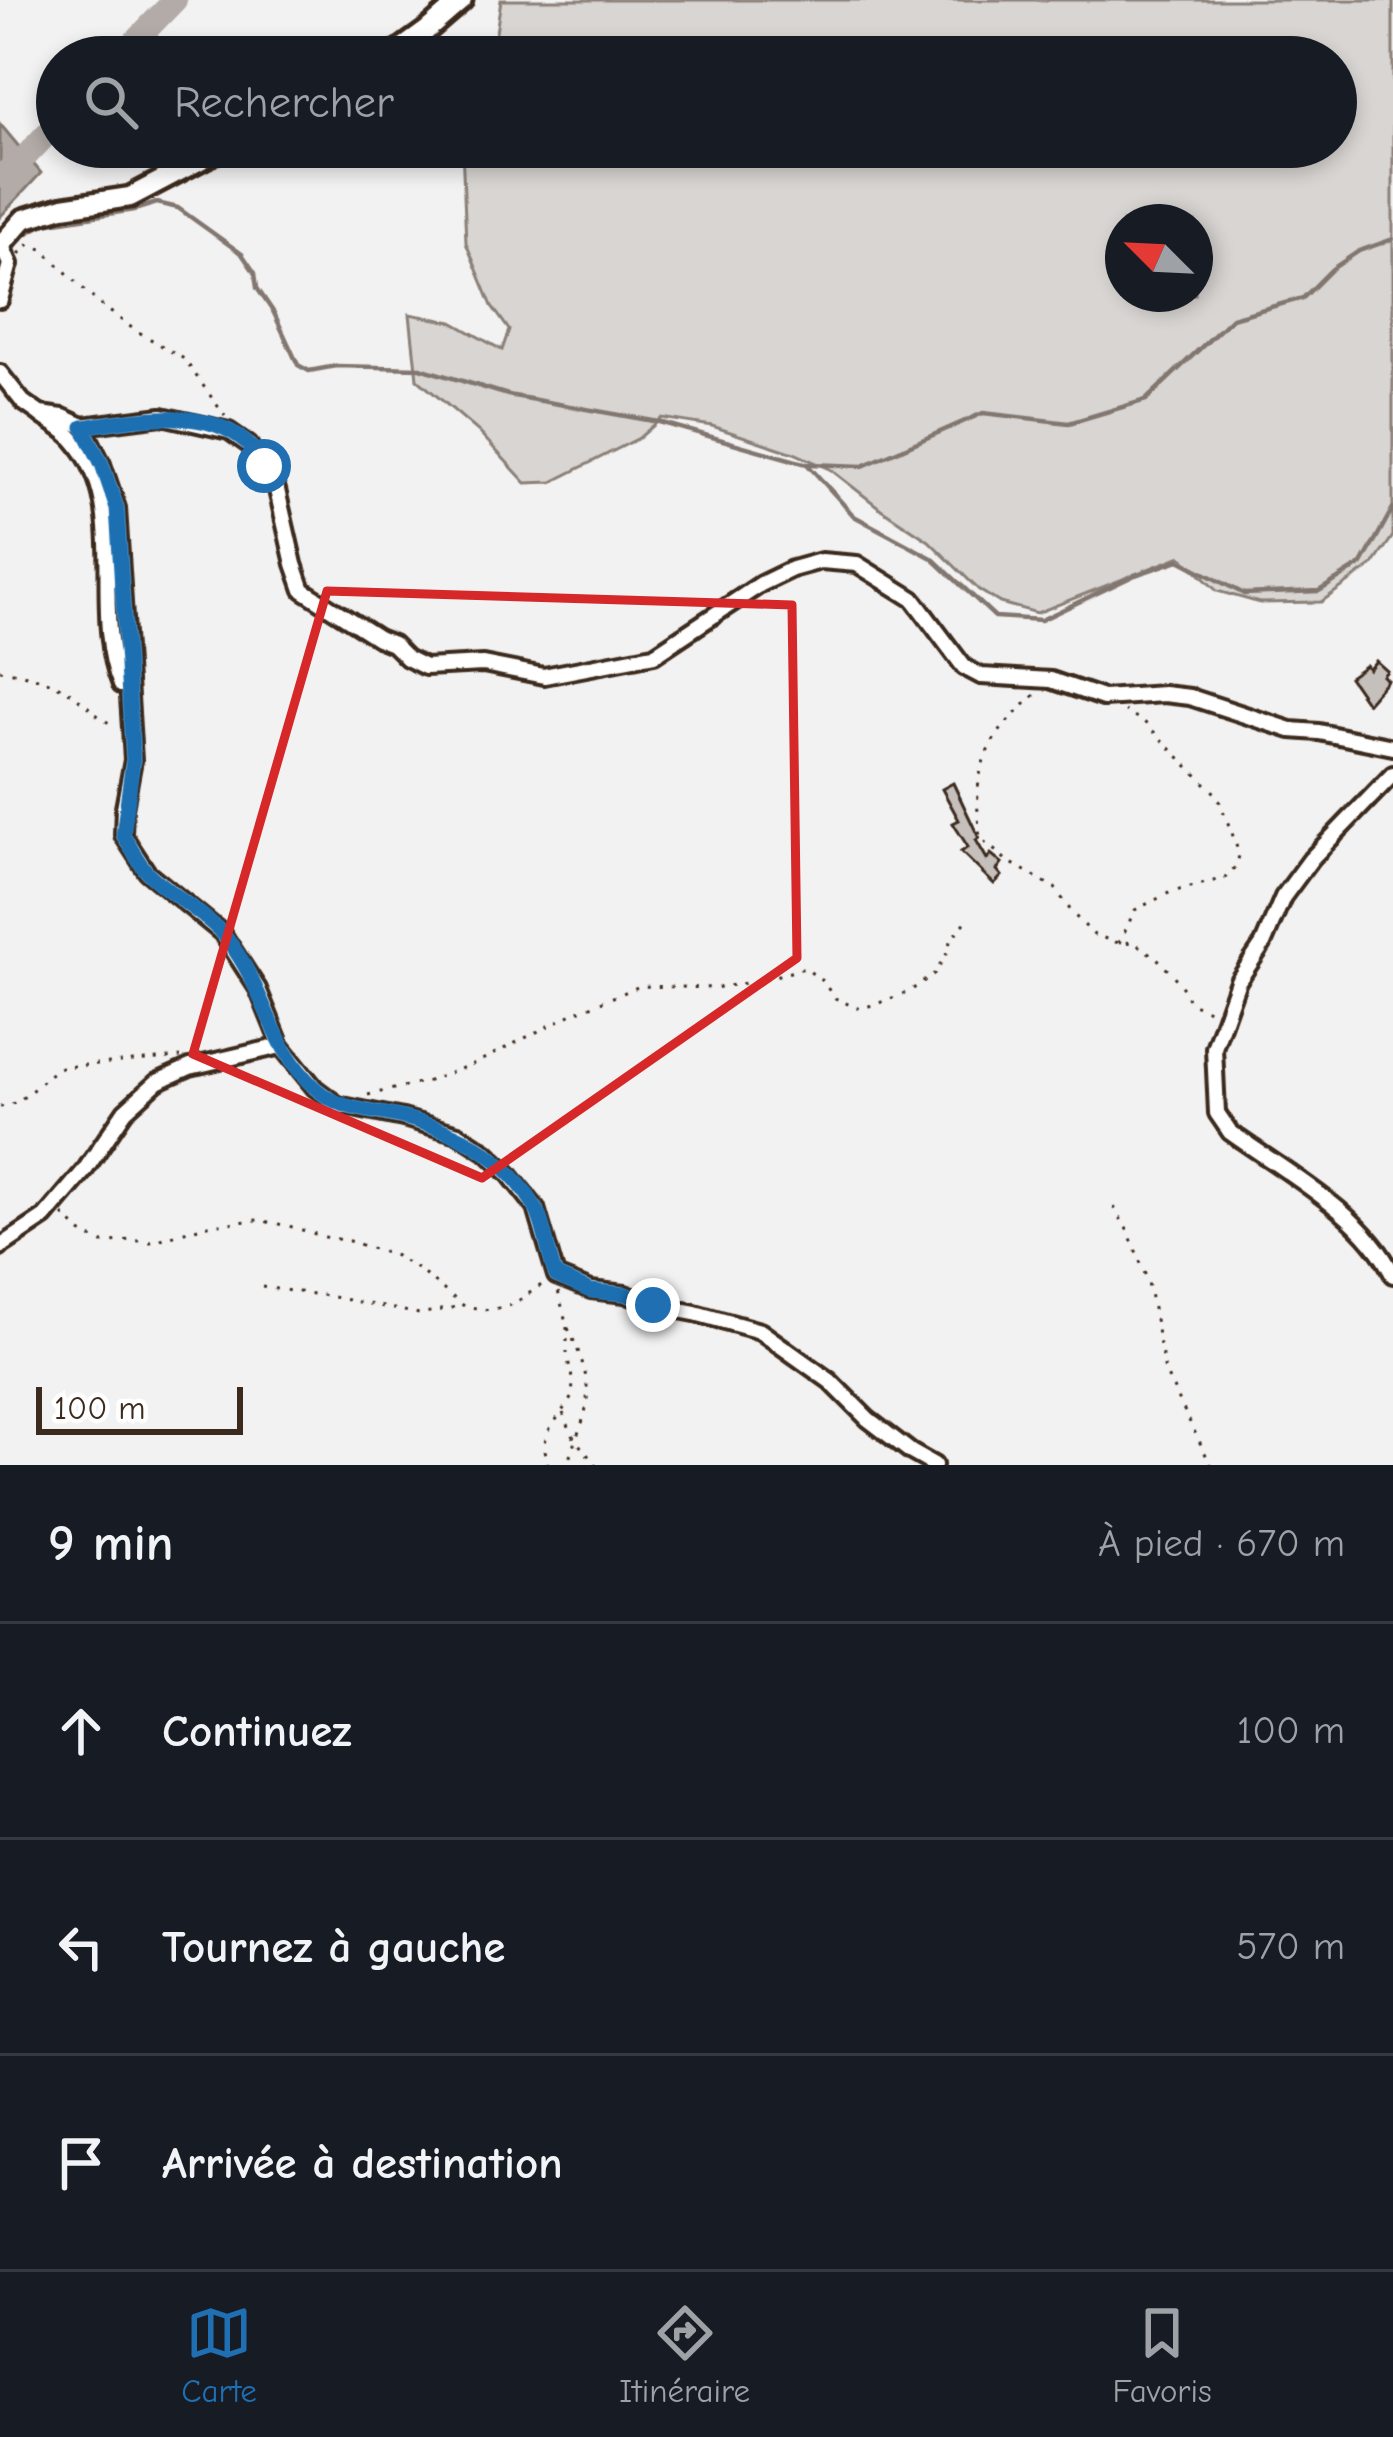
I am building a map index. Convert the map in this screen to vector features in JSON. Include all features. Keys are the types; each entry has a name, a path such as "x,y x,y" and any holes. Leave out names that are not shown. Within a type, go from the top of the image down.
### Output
{"street":[{"path":"419,36 462,0"},
{"path":"0,300 4,251 24,219 63,207 130,197 185,168"},
{"path":"0,373 22,402 70,435 100,491 108,537 109,638 128,701"},
{"path":"40,414 63,417 83,427 162,416 230,431 249,445 277,490 303,590 425,667 483,664 544,676 654,655 761,584 821,561 856,565 913,599 964,667 981,676 1051,680 1103,698 1190,697 1291,730 1393,747"},
{"path":"83,427 117,508 133,760 123,835 147,872 222,933 258,989 281,1046 315,1088 338,1105 458,1134 486,1152 536,1208 556,1276 591,1291 626,1294 760,1331 830,1381 911,1453 934,1465"},
{"path":"1393,774 1311,859 1282,897 1263,944 1238,982 1214,1048 1217,1113 1230,1132 1354,1224 1384,1257 1393,1275"},
{"path":"0,1246 45,1217 85,1170 125,1111 157,1082 200,1065 281,1046"}],"path":[{"path":"4,251 28,245 42,249 97,302 184,359 230,431"},
{"path":"0,670 72,693 109,724 131,728"},
{"path":"1051,680 991,739 979,778 980,838 1006,860 1055,888 1094,935 1133,942 1157,958 1180,983 1190,1004 1225,1016"},
{"path":"1103,698 1144,722 1217,794 1239,856 1225,878 1171,892 1135,910 1119,943"},
{"path":"338,1105 478,1062 576,1012 640,986 715,988 805,968 835,998 857,1008 874,1006 910,991 934,974 950,940 970,917"},
{"path":"0,1107 25,1098 45,1075 61,1067 179,1056 200,1065"},
{"path":"54,1207 80,1232 102,1243 152,1242 208,1225 258,1220 289,1226 396,1256 464,1306"},
{"path":"1114,1207 1148,1282 1165,1372 1211,1465"},
{"path":"262,1287 419,1314 464,1306 489,1310 512,1305 556,1276 567,1326 585,1366 588,1400 568,1465"},
{"path":"548,1465 544,1445 549,1430 572,1397 567,1326"},
{"path":"562,1411 574,1438 596,1465"}],"highlighted area":[{"path":"327,591 792,605 797,958 482,1178 193,1054"}],"shaded area":[{"path":"501,0 1393,0 1393,536 1373,565 1321,602 1260,603 1217,591 1181,556 1037,613 1000,603 979,590 929,541 830,469 712,426 662,418 639,438 552,482 526,483 479,432 417,379 410,314 452,322 502,350 509,330 492,306 466,243 463,168 1357,168 1357,36 495,36"},
{"path":"0,124 41,173 0,217"}],"building":[{"path":"1376,661 1387,671 1383,676 1387,680 1367,703 1349,677"},
{"path":"953,783 987,859 991,854 1002,863 997,870 1002,876 994,884 961,852 968,847 953,823 959,820 942,789"}],"waterway":[{"path":"140,36 175,0"},
{"path":"0,177 36,145"},
{"path":"10,251 18,239 43,224 157,203 178,208 242,254 298,365 309,371 336,366 420,368 508,395 659,422 807,464 854,516 932,558 995,617 1041,620 1135,575 1179,560 1244,594 1319,591 1362,564 1393,508"},
{"path":"809,464 863,466 983,413 1069,423 1146,400 1232,318 1303,298 1359,251 1393,239"}],"route":[{"path":"264,466 249,445 230,431 189,420 162,416 83,427 117,508 133,760 123,835 147,872 222,933 258,989 281,1046 315,1088 338,1105 458,1134 486,1152 536,1208 556,1276 591,1291 626,1294 653,1305"}]}
